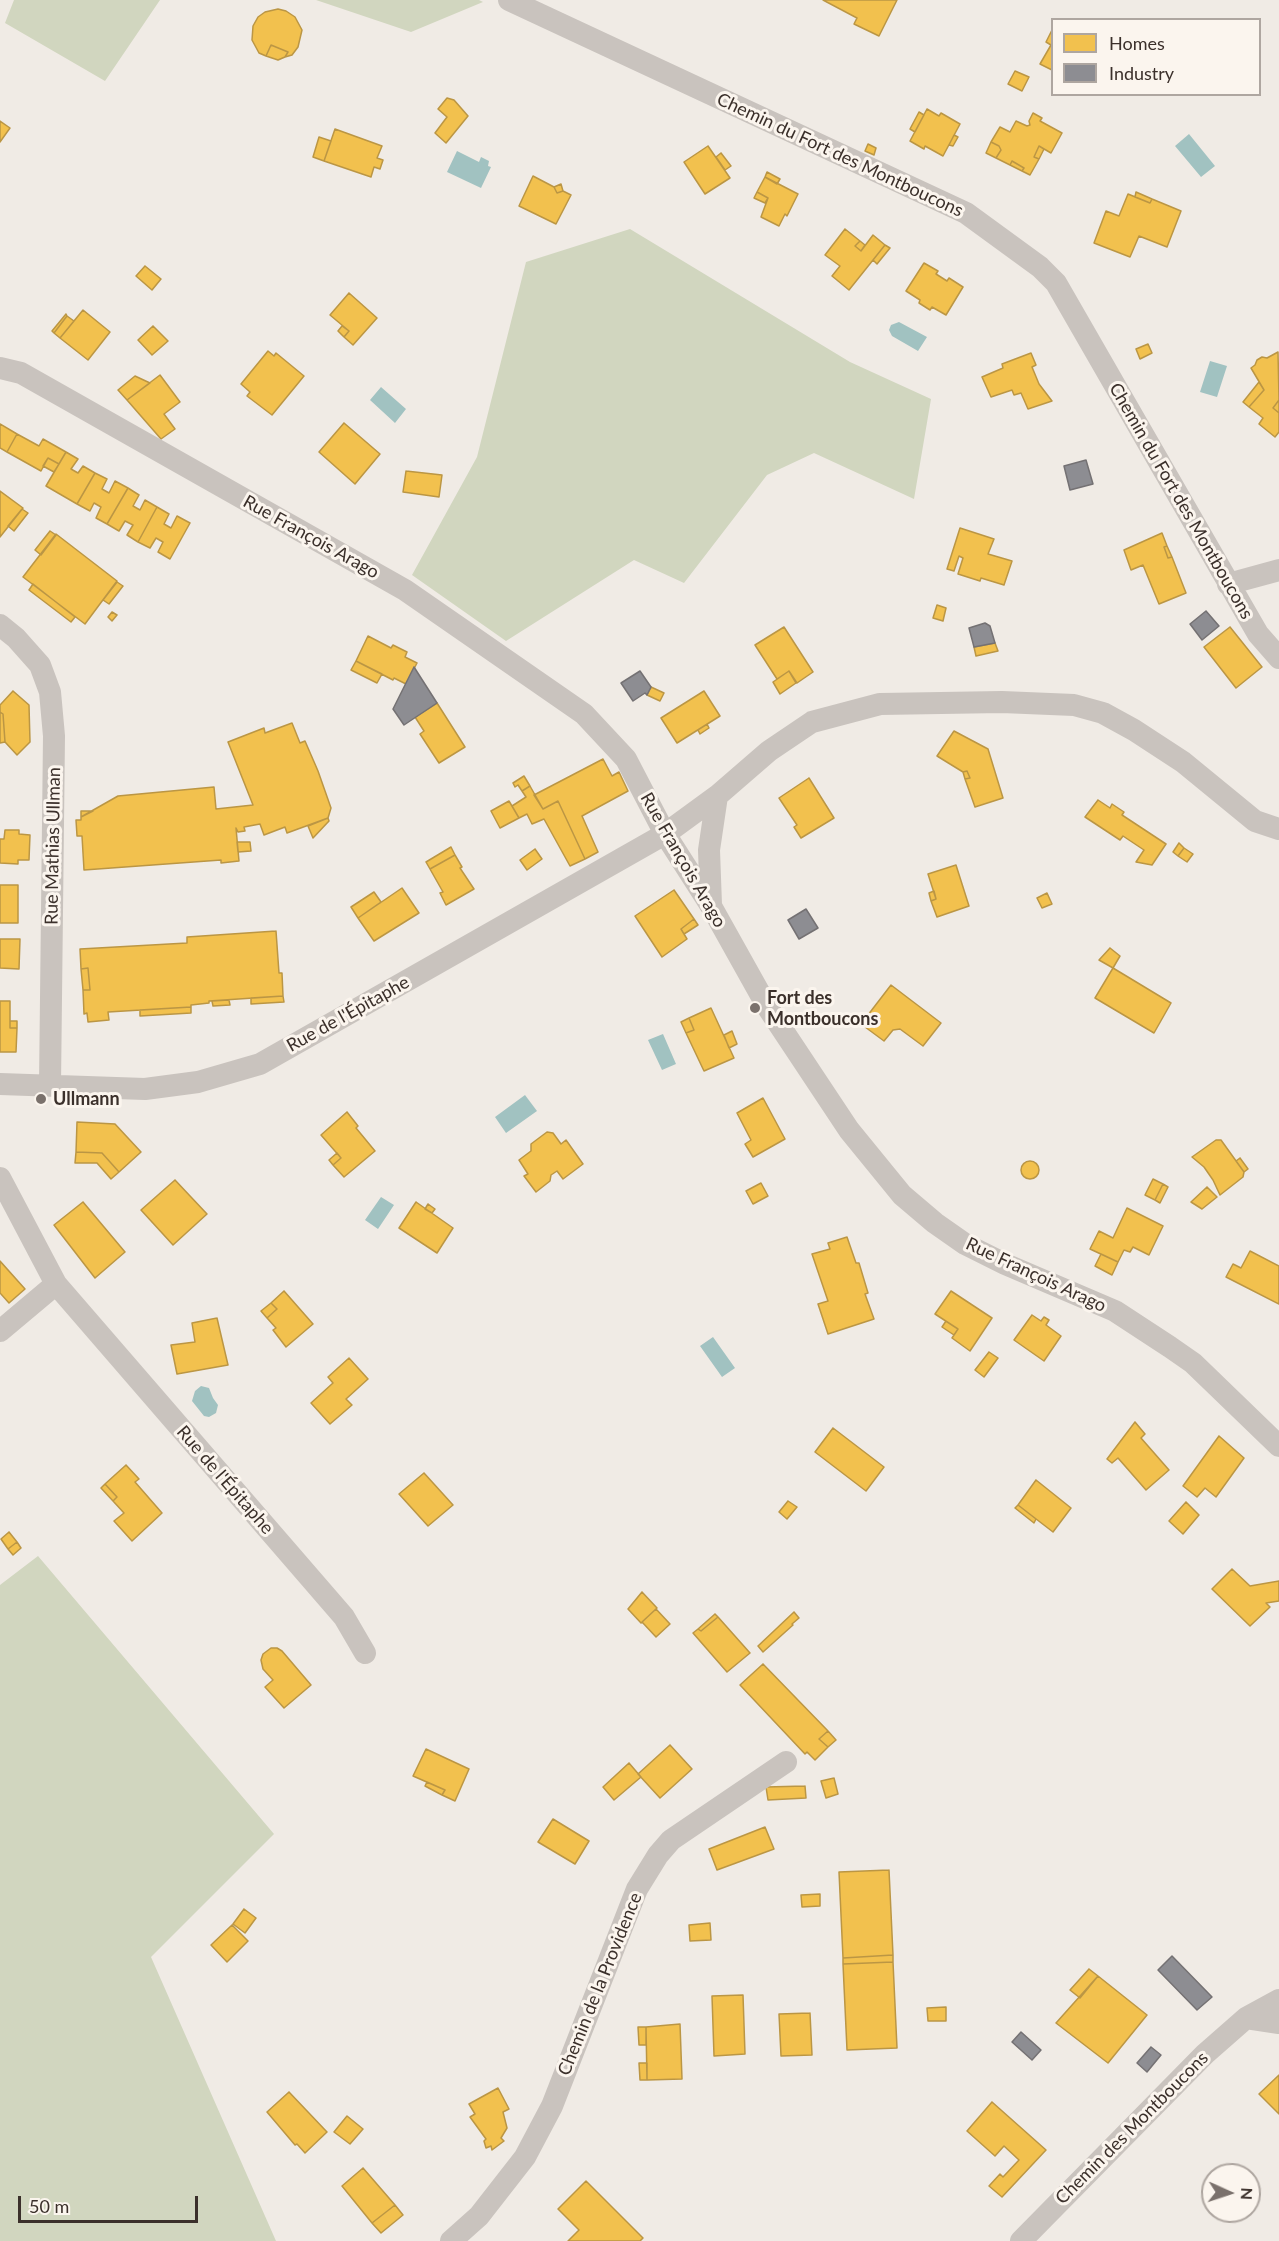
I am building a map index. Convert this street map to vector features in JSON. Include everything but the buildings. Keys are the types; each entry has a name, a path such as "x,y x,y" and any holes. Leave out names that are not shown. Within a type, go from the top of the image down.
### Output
{"street":[{"name":"Chemin du Fort des Montboucons","path":"509,0 966,213 1040,267 1056,284 1258,634 1279,658"},
{"name":"Rue François Arago","path":"0,368 21,373 405,590 584,714 626,759 664,834 711,906 768,1008 849,1130 902,1195 935,1223 965,1244 1115,1311 1161,1341 1193,1363 1279,1446"},
{"path":"1228,584 1279,570"},
{"name":"Rue Mathias Ullman","path":"0,625 16,638 40,665 50,692 54,736 50,1085"},
{"path":"664,834 717,796 769,751 812,722 880,704 1002,702 1074,705 1102,713 1134,730 1183,762 1255,821 1279,829"},
{"path":"711,906 709,850 717,796"},
{"name":"Rue de l'Épitaphe","path":"0,1084 145,1089 198,1082 260,1064 664,834"},
{"name":"Rue de l'Épitaphe","path":"0,1178 56,1284 344,1617 365,1653"},
{"path":"0,1331 56,1284"},
{"name":"Chemin de la Providence","path":"451,2241 479,2216 525,2157 552,2106 637,1888 658,1855 671,1840 786,1762"},
{"name":"Chemin des Montboucons","path":"1021,2241 1205,2054 1246,2018 1279,2000"},
{"path":"1246,2018 1279,2023"}],"green space":[{"path":"14,0 160,0 105,81 5,23"},
{"path":"316,0 479,0 483,2 411,32"},
{"path":"630,229 850,362 931,399 914,499 814,453 767,475 684,583 634,560 506,641 412,575 477,457 526,262"},
{"path":"38,1556 274,1834 151,1957 276,2241 0,2241 0,1585"}],"water":[{"path":"1189,134 1215,166 1201,177 1175,146"},
{"path":"457,151 479,162 481,157 489,161 488,166 491,167 481,188 447,172"},
{"path":"899,322 927,337 918,351 892,336 889,330 891,325"},
{"path":"1210,361 1227,366 1217,397 1200,392"},
{"path":"381,387 406,409 395,423 370,400"},
{"path":"663,1034 676,1064 662,1070 648,1040"},
{"path":"525,1095 537,1111 506,1133 495,1117"},
{"path":"381,1197 394,1205 378,1229 365,1220"},
{"path":"713,1337 735,1368 722,1377 700,1346"},
{"path":"201,1386 209,1388 218,1405 216,1413 209,1417 204,1416 192,1401 195,1391"}],"place":[{"name":"Fort des Montboucons","path":"755,1008"},
{"name":"Ullmann","path":"41,1099"}]}
